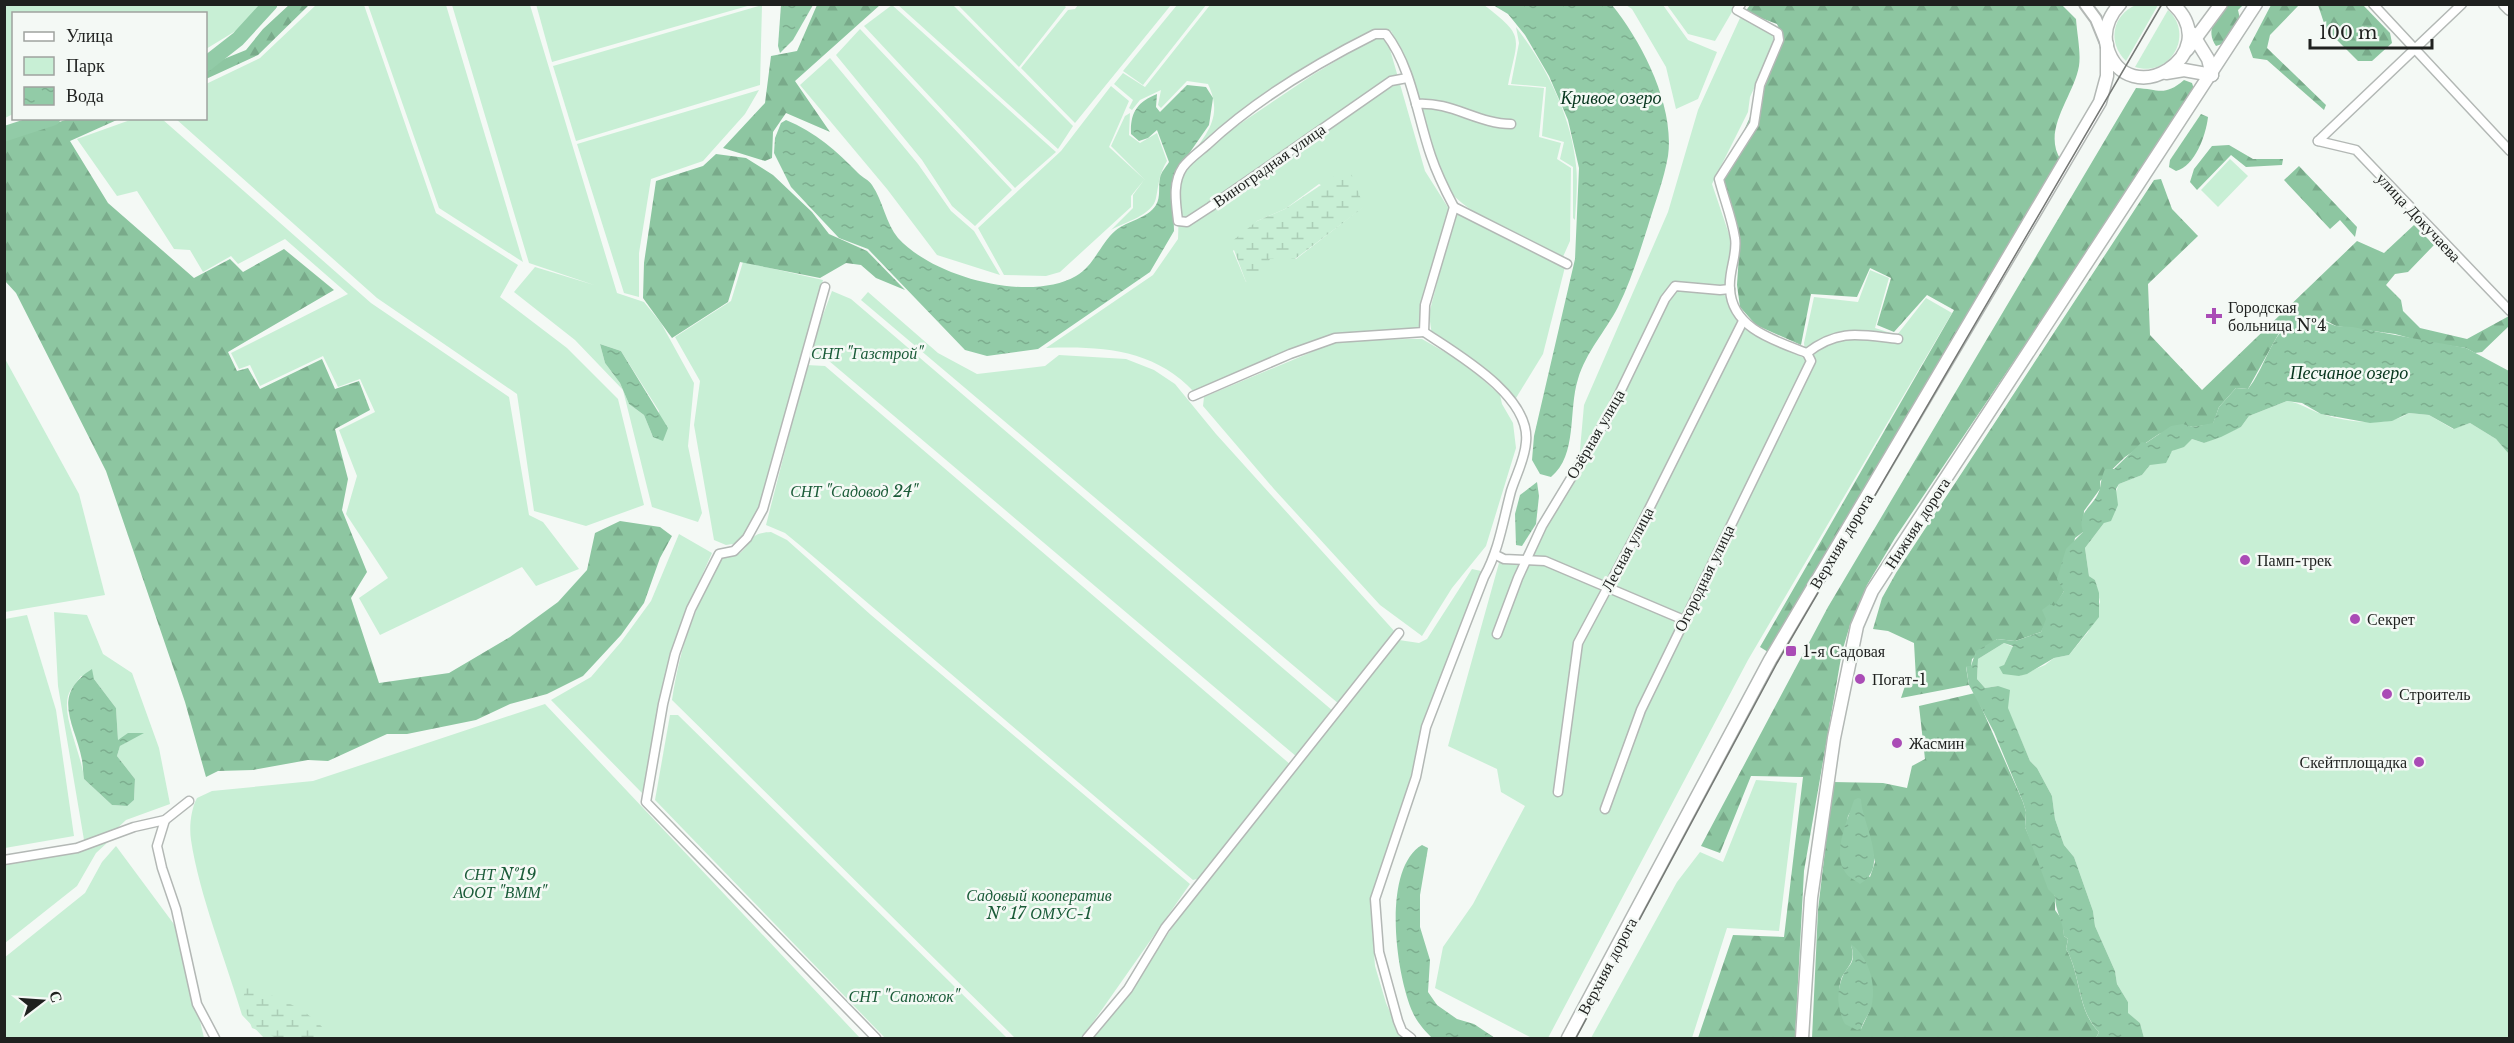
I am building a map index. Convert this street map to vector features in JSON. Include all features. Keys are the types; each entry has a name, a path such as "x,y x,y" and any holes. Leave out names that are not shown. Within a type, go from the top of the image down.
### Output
{"main road":[{"path":"2085,4 2096,19 2115,62 2131,74 2145,77 2184,70 2212,75 2208,59 2173,4"},
{"name":"Верхняя дорога","path":"1568,1038 1770,660 2100,102 2107,76 2108,22 2120,4"},
{"path":"2165,73 2181,59 2221,4"},
{"name":"Нижняя дорога","path":"1802,1038 1813,886 1838,709 1857,626 1872,591 2212,75 2256,4"},
{"path":"2505,4 2510,9"},
{"path":"2181,59 2187,43 2186,24"}],"street":[{"path":"1741,4 1737,10 1778,33 1779,40 1760,85 1754,124 1719,179 1736,240 1730,288 1733,305 1743,321 1753,330 1807,353 1821,342 1851,334 1898,339"},
{"path":"2373,4 2510,151"},
{"path":"2414,50 2462,4"},
{"name":"Виноградная улица","path":"1375,34 1386,34 1407,78 1391,81 1187,222 1178,221 1175,200 1177,181 1183,167 1233,121 1303,75 1375,34"},
{"name":"улица Докучаева","path":"2414,50 2318,141 2356,150 2510,311"},
{"path":"1407,78 1430,155 1454,207 1567,264"},
{"path":"1416,104 1446,105 1494,124 1511,124"},
{"path":"1424,332 1425,304 1454,207"},
{"name":"Озёрная улица","path":"1497,634 1542,526 1608,417 1649,330 1670,292 1675,286 1720,290 1730,288"},
{"path":"825,287 763,509 747,538 734,551 719,554 715,560 691,609 675,654 663,704 646,802 876,1038"},
{"name":"Лесная улица","path":"1558,792 1578,643 1640,527 1743,321"},
{"path":"1193,396 1290,354 1335,339 1424,332 1472,364 1509,397 1521,417 1527,441 1496,555 1484,578 1426,727 1416,777 1375,899 1379,952 1398,1021 1402,1031 1411,1038"},
{"name":"Огородная улица","path":"1605,809 1641,710 1811,361 1807,353"},
{"path":"1496,555 1504,559 1545,561 1684,620"},
{"path":"1087,1038 1128,989 1165,928 1399,633"},
{"path":"4,860 77,848 134,827 165,820 189,801"},
{"path":"165,820 157,846 162,868 176,909 198,1004 215,1038"}],"green space":[{"path":"5,4 271,4 247,24 207,48 207,12 12,12 12,114 5,118"},
{"path":"290,4 309,5 258,55 207,79 207,69 214,63 246,50 263,29"},
{"path":"536,4 751,4 751,5 552,62"},
{"path":"1062,4 1066,7 1019,67 958,5"},
{"path":"2061,4 2076,19 2080,55 2076,77 2057,125 2056,149 2061,160 1768,652 1760,647 1954,310 1927,295 1894,332 1877,325 1891,278 1870,268 1857,297 1811,294 1801,345 1756,325 1740,307 1737,285 1740,239 1718,189 1782,45 1782,34 1777,24 1745,12 1750,5"},
{"path":"316,5 364,5 436,213 518,265 500,297 567,348 618,399 644,505 586,526 534,511 517,394 377,298 177,120 207,120 207,84 260,58"},
{"path":"368,5 446,5 523,262 439,208"},
{"path":"452,5 530,5 617,293 644,302 661,323 694,383 688,446 702,513 698,522 652,507 623,390 575,340 514,292 535,267 594,285 529,263","holes":["600,344 621,351 659,411 653,437 644,415 629,404 620,383 605,363"]},
{"path":"762,5 760,85 576,141 553,66"},
{"path":"817,5 880,5 795,81 830,132 786,113 773,132 772,158 765,161 723,148 765,103 771,56 797,51"},
{"path":"892,5 1056,152 1015,188 864,26"},
{"path":"898,5 953,5 1073,126 1058,149"},
{"path":"1078,5 1171,5 1075,123 1021,68 1068,10 1075,9"},
{"path":"1177,5 1206,5 1143,85 1123,71"},
{"path":"1210,5 1484,5 1507,24 1516,39 1508,85 1544,88 1539,137 1561,143 1557,159 1571,168 1570,241 1562,259 1506,231 1466,207 1444,185 1430,154 1409,68 1391,31 1377,29 1308,66 1187,161 1211,125 1214,107 1208,84 1187,81 1161,108 1158,105 1161,90 1140,100 1132,110 1129,108 1133,100 1114,84 1123,73 1145,87"},
{"path":"1626,5 1663,5 1688,40 1717,52 1698,99 1676,109 1666,67 1632,9"},
{"path":"1667,5 1736,5 1715,41 1688,34"},
{"path":"2136,5 2158,5 2126,61 2116,46 2115,30 2122,15"},
{"path":"2226,5 2243,5 2238,10 2240,19 2231,36 2216,46 2212,35 2213,25"},
{"path":"2271,5 2299,5 2270,35 2267,48 2326,105 2324,110 2267,60 2253,58 2249,47"},
{"path":"2318,5 2363,5 2390,33 2392,43 2372,61 2358,61 2326,29"},
{"path":"2168,10 2176,20 2179,31 2179,42 2175,52 2159,66 2148,69 2135,67"},
{"path":"1740,18 1769,26 1775,43 1750,97 1748,112 1712,184 1733,246 1724,294 1743,328 1806,359 1804,343 1814,297 1858,302 1870,270 1889,278 1875,328 1897,335 1926,298 1952,313 1748,660 1548,1038 1532,1038 1435,988 1443,947 1473,904 1525,806 1501,792 1497,769 1448,746 1499,563 1527,563 1578,472 1584,405 1668,212 1698,110"},
{"path":"1516,27 1547,75 1569,128 1577,172 1575,220 1573,218 1573,167 1560,159 1564,142 1542,136 1546,87 1511,84 1519,43"},
{"path":"860,29 1012,190 975,226 952,206 922,160 836,55"},
{"path":"1378,36 1387,39 1425,171 1449,209 1421,311 1421,329 1336,334 1194,392 1162,367 1126,353 1087,348 1046,348 1153,275 1178,239 1180,176 1207,146 1314,74","holes":["1319,184 1363,207 1296,259 1270,259 1246,282 1233,251 1257,221 1285,209"]},
{"path":"830,58 918,164 951,211 974,231 1000,275 937,255 887,189 800,85"},
{"path":"2184,80 2192,83 2195,92 1895,538 1867,585 1850,625 1842,652 1804,871 1795,1038 1698,1038 1733,935 1784,937 1803,777 1751,776 1720,853 1701,846 1828,607 2136,88 2166,90"},
{"path":"1111,86 1129,101 1109,147 1145,180 1111,146 1125,116 1130,113 1129,135 1140,143 1157,133 1167,161 1161,174 1154,204 1138,217 1111,230 1133,208 1133,195 1144,180 1131,196 1131,207 1060,272 1046,276 1004,275 978,228 1061,151"},
{"path":"759,90 745,114 703,161 651,179 639,253 639,297 624,293 577,144"},
{"path":"2201,114 2208,117 2202,141 2189,163 2176,171 2169,167 2170,160"},
{"path":"65,120 117,120 70,141 108,203 194,278 230,259 243,272 284,249 334,290 228,352 237,371 248,368 260,389 322,359 335,389 359,381 370,410 335,429 348,479 342,510 367,572 351,598 379,683 449,673 510,637 558,602 587,570 595,533 620,521 660,527 672,536 660,558 644,603 621,635 583,676 547,694 510,704 476,720 407,734 387,734 328,761 308,760 253,770 218,771 206,777 185,702 106,471 16,293 5,281 5,141"},
{"path":"130,120 163,120 371,303 509,397 529,515 543,522 579,569 536,586 522,567 380,635 359,598 388,578 346,514 357,476 339,430 375,412 360,379 338,387 323,356 260,386 250,365 239,369 231,353 348,294 285,239 238,264 231,256 203,272 190,250 174,249 137,191 117,196 77,139"},
{"path":"2229,145 2253,159 2283,159 2282,165 2246,167 2231,155 2197,190 2190,182 2194,169 2212,146"},
{"path":"716,154 746,158 773,175 812,212 829,234 867,251 905,290 876,278 861,265 846,263 820,278 740,262 728,302 672,338 643,298 644,263 656,181 703,166"},
{"path":"2230,159 2248,176 2218,207 2201,190"},
{"path":"2299,166 2357,227 2355,237 2340,220 2330,229 2284,180"},
{"path":"1339,173 1351,173 1364,207 1295,259 1270,259 1259,277 1246,282 1231,242 1257,221 1285,209"},
{"path":"2161,179 2172,209 2198,236 2148,284 2150,335 2202,390 2357,241 2384,253 2414,225 2434,245 2408,272 2395,274 2386,285 2401,300 2403,311 2420,328 2467,339 2509,316 2509,326 2482,352 2475,353 2466,348 2424,342 2395,334 2336,326 2321,318 2279,333 2248,389 2236,388 2219,407 2213,424 2193,427 2183,425 2159,434 2125,457 2100,481 2100,489 2084,511 2083,532 2075,538 2064,591 2041,632 2015,641 1997,639 1972,659 1971,666 1966,667 1969,685 1901,698 1905,686 1916,679 1914,643 1888,631 1873,629 1882,598 1896,573 2154,180"},
{"path":"1455,212 1565,267 1543,354 1516,398 1432,336 1429,314"},
{"path":"743,262 823,280 758,511 739,543 726,545 714,540 694,425 700,381 675,337 731,301"},
{"name":"СНТ \"Газстрой\"","path":"832,291 851,299 1333,711 1297,757 822,355 809,352"},
{"path":"868,292 938,353 977,374 1045,366 1059,355 1126,359 1154,370 1175,384 1216,434 1396,633 1339,704 861,300"},
{"path":"1422,339 1464,363 1500,395 1502,404 1513,423 1516,448 1486,546 1452,588 1422,636 1380,605 1274,489 1203,406 1204,397 1338,341"},
{"path":"4,357 79,494 105,595 5,612"},
{"name":"СНТ \"Садовод 24\"","path":"807,365 825,366 1291,765 1200,878 1193,880 802,547 785,533 766,525"},
{"path":"2287,401 2322,414 2355,421 2390,421 2409,413 2429,415 2453,429 2470,423 2496,439 2510,454 2509,1038 2144,1038 2140,1023 2128,1014 2128,1002 2117,984 2115,971 2095,926 2093,911 2074,857 2064,845 2055,819 2052,796 2037,768 2030,761 1998,686 1985,688 1977,679 1978,659 2004,643 2013,647 2004,665 2019,676 2045,665 2054,658 2069,655 2088,632 2100,602 2095,580 2089,576 2085,548 2104,523 2119,484 2142,475 2150,465 2192,439 2204,443 2241,427 2249,416"},
{"name":"Садовый кооператив № 17 ОМУС-1","path":"771,532 787,540 871,615 1190,884 1082,1038 1015,1038 672,700 684,644 703,595 721,559 740,553 758,534"},
{"path":"679,534 712,553 691,600 642,793 551,700 591,677 621,642 651,601"},
{"path":"1472,569 1481,571 1470,609 1427,710 1408,787 1370,901 1375,966 1386,1003 1402,1038 1093,1038 1124,999 1200,886 1399,640 1419,643 1427,639"},
{"path":"54,612 87,615 103,654 132,673 159,748 170,804 126,820 111,834 84,840 58,686","holes":["81,676 94,679 116,708 118,740 142,733 120,746 117,756 135,779 134,800 126,806 112,805 84,779 70,725 67,705 70,691"]},
{"path":"27,615 56,710 74,836 5,848 5,619"},
{"path":"1975,693 2023,802 2026,812 2025,827 2055,896 2055,910 2063,921 2064,936 2068,939 2066,949 2083,1003 2087,1014 2099,1032 2096,1038 1812,1038 1818,910 1833,782 1883,783 1907,788 1912,766 1925,759 1919,706","holes":["1861,808 1875,862 1870,877 1841,858 1848,816 1851,811","1851,945 1872,997 1869,1012 1861,1029 1839,1002 1841,979 1852,959"]},
{"name":"СНТ №19 АООТ \"ВММ\"","path":"545,704 860,1038 264,1038 242,1015 206,905 195,861 190,824 197,798 212,791 313,781"},
{"name":"СНТ \"Сапожок\"","path":"670,715 678,715 1007,1038 885,1038 655,800"},
{"path":"1756,780 1797,783 1779,931 1727,928 1692,1038 1591,1038 1677,882 1700,852 1723,862"},
{"path":"109,841 96,853 77,886 5,943 5,865 63,855"},
{"path":"116,846 179,931 204,1038 5,1038 4,958 85,893 102,862"},
{"path":"247,985 294,1005 314,1019 331,1038 277,1038 252,1028 242,1001"}],"water":[{"path":"781,5 813,5 793,40 780,53 778,46"},
{"name":"Кривое озеро","path":"1493,5 1612,5 1634,37 1654,76 1661,96 1669,137 1668,156 1662,182 1631,277 1618,307 1581,369 1575,391 1569,444 1560,468 1551,477 1540,474 1532,460 1534,436 1575,259 1579,168 1568,120 1549,76 1525,35 1508,14"},
{"path":"1187,85 1206,87 1213,98 1209,125 1181,165 1173,194 1174,231 1150,272 1038,349 987,356 965,350 868,249 839,238 791,187 774,153 775,138 781,123 786,120 807,130 825,143 869,182 876,191 890,226 898,238 914,252 934,264 982,282 1033,287 1056,284 1082,272 1115,231 1148,213 1156,205 1159,181 1169,162 1157,130 1148,138 1139,141 1131,134 1132,120 1136,109 1144,101 1157,94 1156,107 1160,112"},
{"name":"Песчаное озеро","path":"2307,315 2336,326 2466,348 2509,371 2509,454 2496,439 2470,423 2454,429 2429,415 2409,413 2392,421 2370,423 2321,414 2302,403 2287,401 2249,416 2241,427 2221,437 2204,443 2192,439 2184,447 2172,451 2166,463 2150,465 2142,475 2119,484 2116,489 2118,505 2111,521 2104,523 2085,548 2089,576 2095,580 2099,593 2099,617 2069,655 2054,658 2027,674 2019,676 2003,674 1999,667 2004,665 2013,646 2004,643 1978,659 1977,679 1985,688 1998,686 2010,690 2008,708 2030,761 2037,768 2052,796 2055,819 2064,845 2074,857 2093,911 2095,926 2115,971 2117,984 2128,1002 2128,1013 2140,1023 2144,1038 2096,1038 2099,1032 2083,1003 2066,949 2068,939 2064,936 2055,896 2048,889 2025,827 2026,812 2023,802 1994,732 1969,685 1966,666 1971,666 1976,651 1997,639 2015,641 2041,632 2046,619 2042,610 2050,604 2054,606 2064,591 2057,579 2066,549 2083,532 2082,518 2098,494 2105,469 2114,469 2142,442 2146,443 2171,426 2183,424 2193,427 2213,423 2219,407 2236,388 2248,389 2272,345 2286,326"},
{"path":"600,344 621,351 668,428 663,441 653,437 644,415 629,404 620,383 605,363"},
{"path":"1537,482 1539,496 1536,524 1522,546 1516,545 1515,514 1520,495"},
{"path":"92,669 94,679 116,708 118,740 128,733 144,733 120,746 117,756 135,779 134,800 127,806 112,805 84,779 82,760 71,722 69,700 72,689 79,679"},
{"path":"1861,799 1874,856 1869,877 1860,884 1845,872 1840,855 1845,826 1854,800"},
{"path":"1422,845 1428,848 1420,895 1420,927 1430,960 1428,992 1437,1005 1457,1019 1474,1024 1495,1038 1432,1038 1413,1013 1401,975 1396,924 1397,899 1401,876 1409,858"},
{"path":"1851,944 1863,957 1873,983 1870,1011 1861,1029 1857,1030 1845,1024 1839,1002 1840,984 1853,956"}],"waterway":[{"path":"207,63 238,39 270,4"},
{"path":"4,134 47,120"}],"tram line":[{"path":"1576,1038 1777,663 2162,4"}],"place":[{"name":"Городская больница №4","path":"2214,316"},
{"name":"Памп-трек","path":"2245,560"},
{"name":"Секрет","path":"2355,619"},
{"name":"1-я Садовая","path":"1791,651"},
{"name":"Погат-1","path":"1860,679"},
{"name":"Строитель","path":"2387,694"},
{"name":"Жасмин","path":"1897,743"},
{"name":"Скейтплощадка","path":"2419,762"}]}
